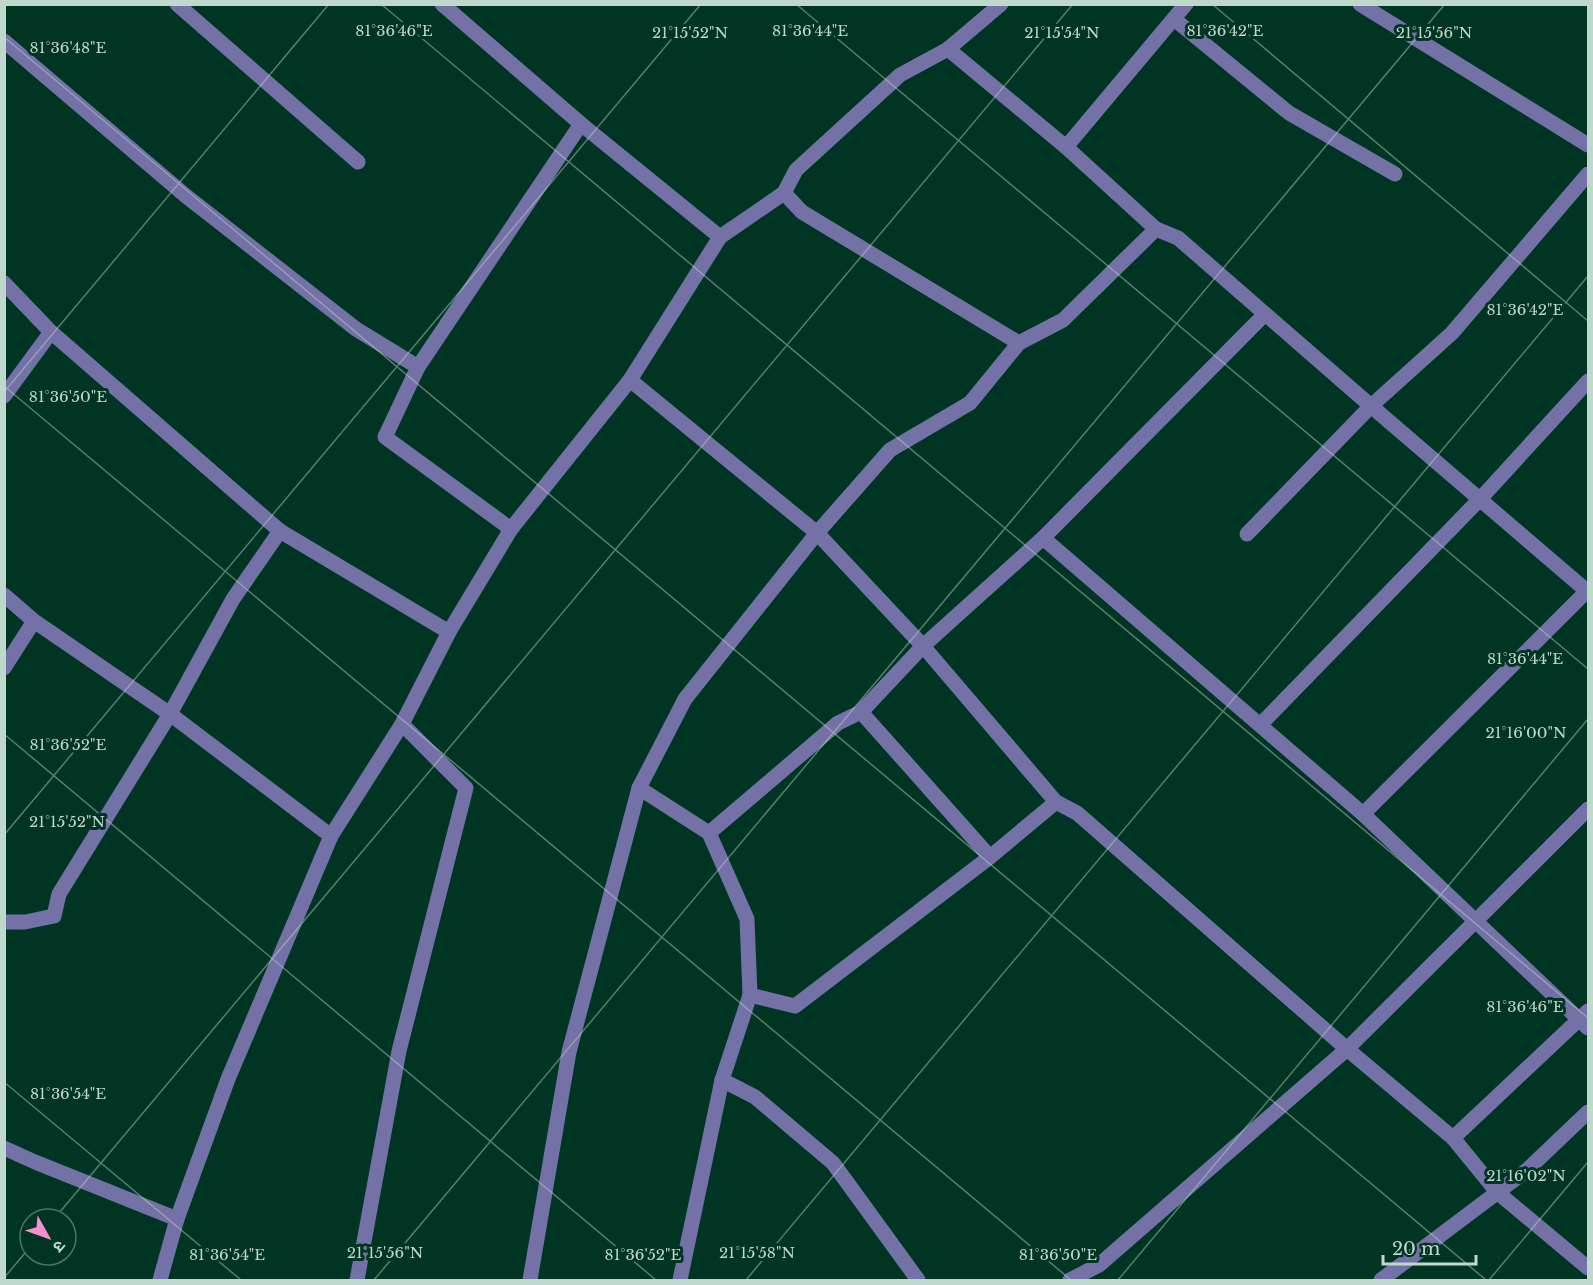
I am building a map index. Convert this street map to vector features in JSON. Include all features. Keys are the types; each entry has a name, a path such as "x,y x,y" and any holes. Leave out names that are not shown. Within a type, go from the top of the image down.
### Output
{"street":[{"path":"177,4 358,162"},
{"path":"442,4 581,124 720,237"},
{"path":"160,1281 177,1219 228,1079 331,836 402,724 449,632 512,529 630,380 720,237 784,193 796,170 900,75 948,48 1001,4"},
{"path":"1066,147 1186,4"},
{"path":"1360,4 1588,145"},
{"path":"1174,19 1289,113 1395,174"},
{"path":"4,41 196,204 356,329 418,367"},
{"path":"948,48 1066,147 1156,229 1178,238 1588,591 1363,814"},
{"path":"512,529 385,437 418,367 581,124"},
{"path":"1247,534 1371,406 1452,333 1588,174"},
{"path":"784,193 802,212 1019,343"},
{"path":"530,1281 569,1052 639,788 685,699 817,533 890,450 970,403 1019,343 1063,320 1156,229"},
{"path":"4,283 51,332 280,531 449,632"},
{"path":"709,833 838,723 861,712 923,646 1043,538 1265,314"},
{"path":"4,396 51,332"},
{"path":"630,380 817,533 923,646 1056,802 1077,813 1347,1049 1453,1138 1497,1192 1588,1268"},
{"path":"1261,724 1481,498 1588,381"},
{"path":"4,922 25,922 54,916 59,894 170,714 233,599 280,531"},
{"path":"1043,538 1363,814 1475,920 1586,1019 1453,1138"},
{"path":"4,595 34,621 170,714 331,836"},
{"path":"4,668 34,621"},
{"path":"861,712 990,857"},
{"path":"357,1281 399,1051 466,788 402,724"},
{"path":"639,788 709,833 747,919 750,995 722,1080 680,1281"},
{"path":"750,995 795,1006 990,857 1056,802"},
{"path":"1070,1281 1099,1265 1347,1049 1588,809"},
{"path":"722,1080 755,1097 833,1163 918,1281"},
{"path":"1381,1281 1527,1170 1588,1112"},
{"path":"4,1148 177,1219"}]}
